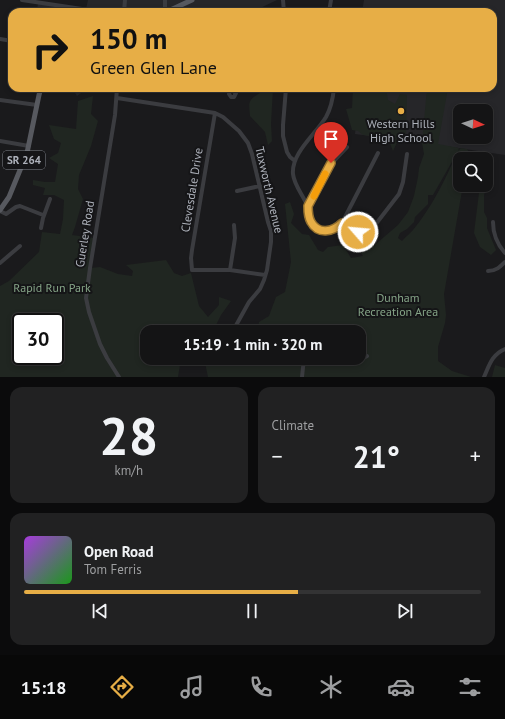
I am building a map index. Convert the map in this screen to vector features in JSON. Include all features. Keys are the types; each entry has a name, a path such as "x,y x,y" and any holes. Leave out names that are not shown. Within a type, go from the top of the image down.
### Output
{"main road":[{"path":"175,8 192,0"},
{"name":"SR 264","path":"0,211 9,197 27,153 40,92"}],"street":[{"path":"22,0 75,8"},
{"name":"Guerley Road","path":"117,92 115,115 86,298 89,312 100,344 119,377"},
{"path":"286,92 283,136 287,152 295,161"},
{"path":"308,206 294,176 295,161 305,144 327,115 332,102 333,92"},
{"name":"Tuxworth Avenue","path":"117,98 215,113 223,117 245,138 252,154 271,237 266,275 236,325"},
{"path":"0,100 37,105"},
{"name":"Clevesdale Drive","path":"215,113 192,250 192,270 230,270"},
{"path":"0,141 29,146"},
{"path":"347,147 329,166 308,206 310,221 313,226 319,229 326,231 331,230 342,223 378,153"},
{"path":"342,223 361,233 368,232 372,229 399,194 403,182 408,154"},
{"path":"237,191 260,186"},
{"path":"42,228 44,215 50,199"},
{"path":"0,211 6,214 20,206 44,215"},
{"path":"492,222 493,230 498,242 505,252"},
{"path":"234,225 235,238 230,270 266,275"},
{"path":"0,264 20,246"},
{"path":"488,271 498,269 505,262"},
{"path":"484,377 494,357 505,349"},
{"path":"302,377 303,365"}],"shaded area":[{"path":"88,0 277,0 260,8 86,8"},
{"path":"364,0 505,0 505,155 355,134 360,92 497,92 497,8 363,8"},
{"path":"38,2 79,8 37,8"},
{"path":"74,92 82,92 77,96"}],"green space":[{"path":"273,92 271,124 272,141 268,145 265,132 250,116 250,102 260,93"},
{"path":"353,92 387,92 388,100 395,104 400,94 407,95 406,133 399,138 393,151 388,138 363,135 358,131 352,130 346,109 352,108"},
{"name":"Dunham Recreation Area","path":"427,92 447,92 438,144 459,148 458,151 461,148 467,149 469,152 453,152 453,160 433,195 428,195 428,204 415,217 414,222 400,233 398,238 402,241 420,221 438,193 453,161 453,192 462,192 444,294 446,315 438,347 438,361 452,371 471,377 208,377 205,365 366,365 366,325 259,325 259,322 269,316 276,297 285,292 291,262 285,204 290,202 294,214 291,223 302,234 309,235 318,250 323,252 328,247 343,245 351,258 363,256 361,253 370,249 398,225 408,212 414,196 419,168 424,154 422,143"},
{"name":"Rapid Run Park","path":"93,96 91,114 98,121 91,146 79,175 78,189 83,199 72,235 94,238 90,268 100,267 118,274 132,276 133,271 126,265 166,260 174,273 182,276 191,273 199,306 208,317 219,305 219,297 231,301 216,325 140,325 140,365 180,365 178,377 0,377 0,286 9,281 39,252 42,232 60,234 63,219 64,200 54,195 43,195 45,188 33,185 33,180 55,182 58,164 49,158 58,153 61,143 54,139 49,125 76,129 78,101"},
{"path":"479,192 485,192 484,212 487,218 487,228 496,250 491,255 480,247 474,233"},
{"path":"495,365 505,368 505,377 492,377"}],"slow traffic":[{"path":"314,196 325,174"}],"place":[{"name":"Western Hills High School","path":"401,111"}],"route":[{"path":"331,163 308,206 308,217 313,226 322,230 328,231 334,229 342,223 358,232"}]}
